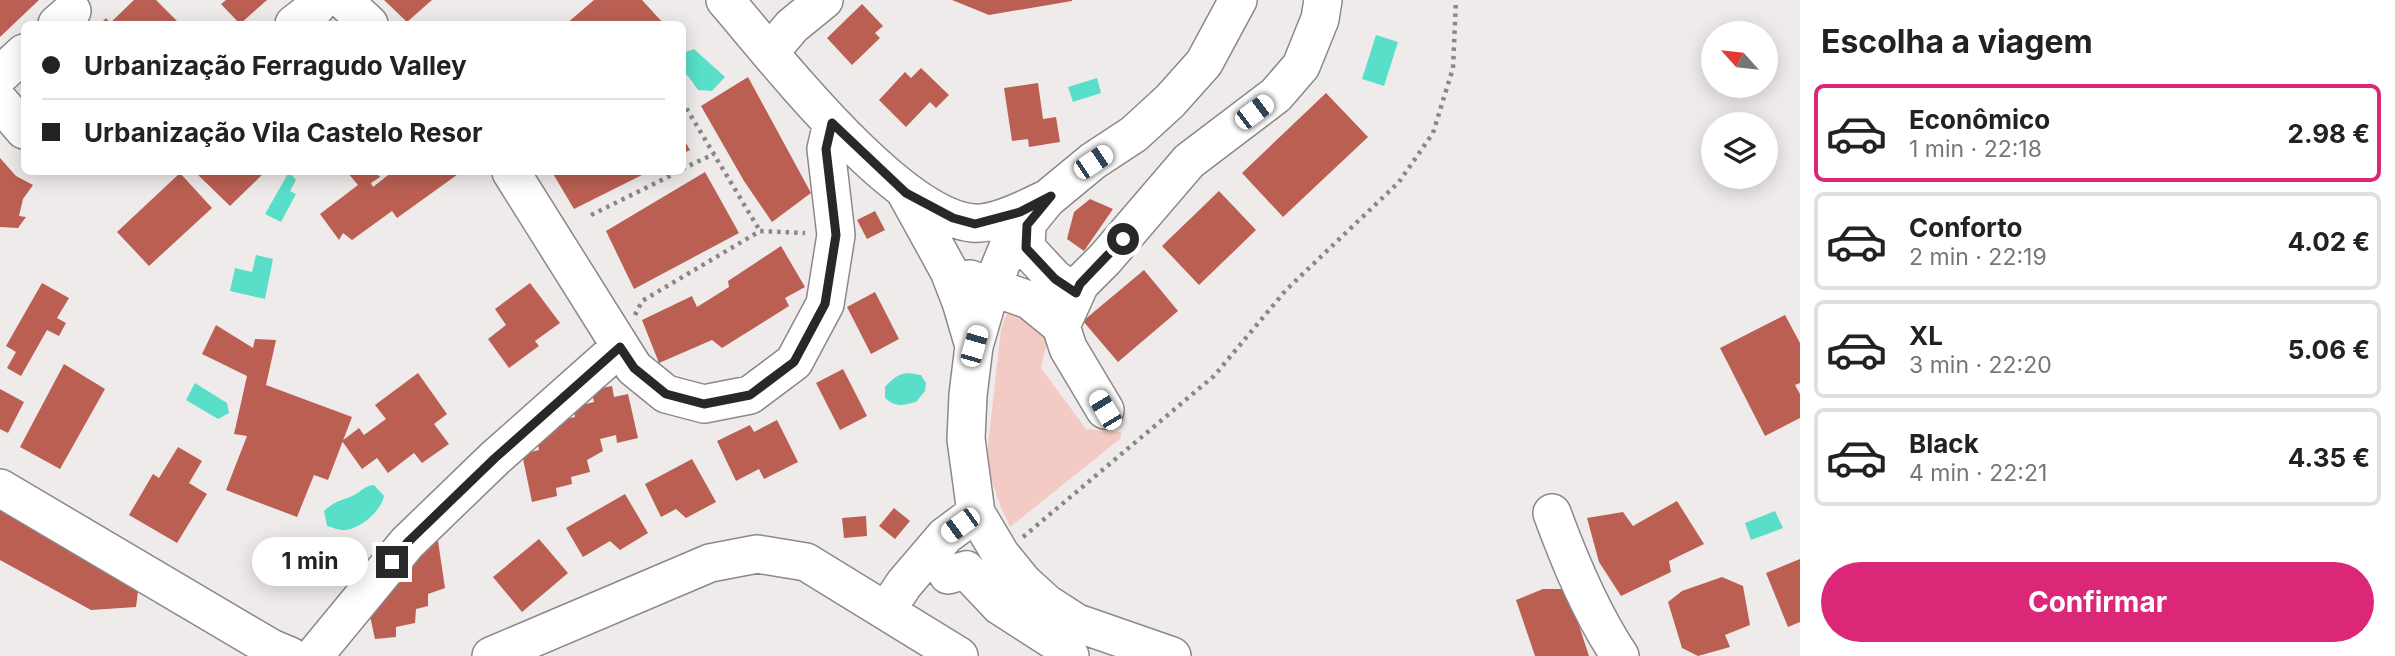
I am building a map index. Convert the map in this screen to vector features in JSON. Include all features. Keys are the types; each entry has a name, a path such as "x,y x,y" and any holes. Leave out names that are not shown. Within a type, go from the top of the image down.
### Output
{"street":[{"path":"725,0 789,26 832,123 906,193 953,218 975,224 993,239 992,284"},
{"path":"789,26 824,0"},
{"path":"1172,656 1077,623 1046,603 1023,582 1001,555 976,513 966,439 968,395 974,346 992,284 1008,247 1051,196 1093,162 1134,134 1170,101 1204,63 1238,0"},
{"path":"1061,326 1080,284 1189,162 1285,86 1301,66 1320,19 1323,0"},
{"path":"318,8 359,21"},
{"path":"0,75 21,56"},
{"path":"0,102 21,126"},
{"path":"513,175 634,368 666,394 704,404 750,395 794,362 825,304 836,235 826,149 832,123"},
{"path":"906,193 949,271 974,346"},
{"path":"975,224 1020,212 1051,196"},
{"path":"1027,225 1026,248 1055,279 1076,293"},
{"path":"930,234 965,277 992,284 1029,300 1061,326 1068,348 1105,410"},
{"path":"314,656 407,543 495,458 620,347"},
{"path":"0,488 271,648 290,656"},
{"path":"886,611 904,584 944,536 976,513"},
{"path":"1552,513 1605,633 1620,656"},
{"path":"491,656 710,563 757,554 806,562 960,656"},
{"path":"948,575 966,570 1000,606 1065,647 1070,656"}],"path":[{"path":"1001,555 1214,376 1286,290 1399,182 1433,133 1453,68 1456,0"},
{"path":"686,108 760,231"},
{"path":"686,167 714,154"},
{"path":"591,215 670,175"},
{"path":"642,301 760,231 807,233"}],"shaded area":[{"path":"1376,35 1398,42 1384,86 1362,79"},
{"path":"694,49 725,77 712,91 698,90 686,75 686,52"},
{"path":"1097,78 1101,93 1073,102 1068,87"},
{"path":"287,175 292,175 296,180 290,191 296,194 281,222 265,214"},
{"path":"256,255 273,259 265,299 230,291 235,268 252,272"},
{"path":"1007,313 1025,319 1043,336 1047,342 1041,368 1086,429 1121,432 1121,438 1010,527 989,470 988,445 1001,329"},
{"path":"899,375 921,375 926,383 925,391 916,402 903,405 885,398 885,387"},
{"path":"195,383 227,403 229,413 218,419 186,400"},
{"path":"374,485 384,496 379,508 369,519 350,529 341,530 327,526 324,511"},
{"path":"1775,511 1783,528 1751,540 1745,523"}],"building":[{"path":"0,0 39,0 0,37"},
{"path":"134,0 156,0 177,21 112,21"},
{"path":"226,0 267,0 243,21 237,21 221,4"},
{"path":"384,0 432,0 408,21"},
{"path":"594,0 642,0 661,21 570,21"},
{"path":"952,0 1072,0 1072,1 989,15"},
{"path":"862,4 883,26 875,33 880,38 852,65 827,38"},
{"path":"921,68 949,95 936,108 930,102 906,127 879,100 905,72 911,78"},
{"path":"748,77 811,193 772,222 744,181 701,106"},
{"path":"1038,83 1043,119 1056,117 1060,142 1029,147 1028,139 1012,141 1004,88"},
{"path":"1326,93 1368,137 1283,217 1242,173"},
{"path":"0,158 16,176 33,185 23,199 19,216 26,217 18,228 0,227"},
{"path":"705,172 739,233 634,289 606,231"},
{"path":"178,175 182,175 212,208 149,266 117,232"},
{"path":"198,175 262,175 230,206"},
{"path":"350,175 378,175 380,177 371,183 373,187 388,175 457,175 397,218 392,211 352,240 343,233 339,240 320,214 358,185"},
{"path":"554,175 642,175 574,209"},
{"path":"1219,191 1256,230 1199,285 1162,246"},
{"path":"1090,199 1113,209 1084,251 1067,239 1074,212"},
{"path":"875,211 885,230 867,239 857,220"},
{"path":"781,246 805,287 785,298 789,306 722,348 712,340 659,363 642,320 692,296 697,307 729,287 728,281"},
{"path":"1144,270 1178,311 1118,362 1083,321"},
{"path":"42,283 69,298 57,318 66,323 59,336 47,330 21,376 7,368 16,352 6,346"},
{"path":"530,283 560,323 535,341 539,346 509,368 488,339 506,325 495,309"},
{"path":"875,292 899,339 871,354 847,307"},
{"path":"1785,315 1800,343 1800,383 1795,385 1800,394 1800,418 1765,436 1720,348"},
{"path":"216,325 253,348 255,339 276,340 266,385 352,417 328,480 314,475 297,517 226,490 247,436 234,434 247,376 202,354"},
{"path":"64,364 105,389 60,469 20,447"},
{"path":"843,369 867,416 840,430 816,383"},
{"path":"418,373 447,414 434,424 449,444 422,463 414,453 388,473 377,458 362,469 342,441 359,428 364,435 386,419 375,405"},
{"path":"612,386 614,397 628,394 638,438 617,443 616,435 600,439 603,451 587,460 590,472 571,477 572,484 556,488 557,496 532,502 522,454 539,450 536,434 558,429 557,421 575,417 573,407 594,402 591,390"},
{"path":"0,389 24,402 8,433 0,429"},
{"path":"777,420 798,462 764,479 759,469 736,481 717,441 750,425 754,432"},
{"path":"178,447 202,461 189,483 207,494 177,543 129,515 153,474 159,478"},
{"path":"692,459 716,502 686,518 676,509 661,517 645,484"},
{"path":"625,494 648,533 620,550 610,541 583,557 566,528"},
{"path":"0,501 139,584 136,607 91,610 0,560"},
{"path":"1677,501 1704,544 1669,561 1671,572 1621,596 1599,562 1587,518 1623,512 1633,526"},
{"path":"894,508 910,521 895,539 879,526"},
{"path":"866,516 867,536 844,538 842,518"},
{"path":"437,534 445,588 428,594 428,606 416,609 415,623 396,627 396,637 375,639 368,607 386,582 408,576 404,564 420,559 417,543"},
{"path":"315,537 340,550 332,564 308,552"},
{"path":"539,539 568,573 522,612 493,577"},
{"path":"1800,559 1800,622 1788,627 1766,573"},
{"path":"1722,577 1743,586 1750,625 1725,635 1730,647 1698,656 1682,648 1668,602 1682,591"},
{"path":"1543,589 1567,589 1589,656 1535,656 1516,600"}],"route":[{"path":"392,562 407,543 495,458 620,347 634,368 666,394 704,404 750,395 794,362 825,304 836,235 826,149 832,123 906,193 953,218 975,224 1020,212 1051,196 1027,225 1026,248 1055,279 1076,293 1080,284 1123,239"}]}
